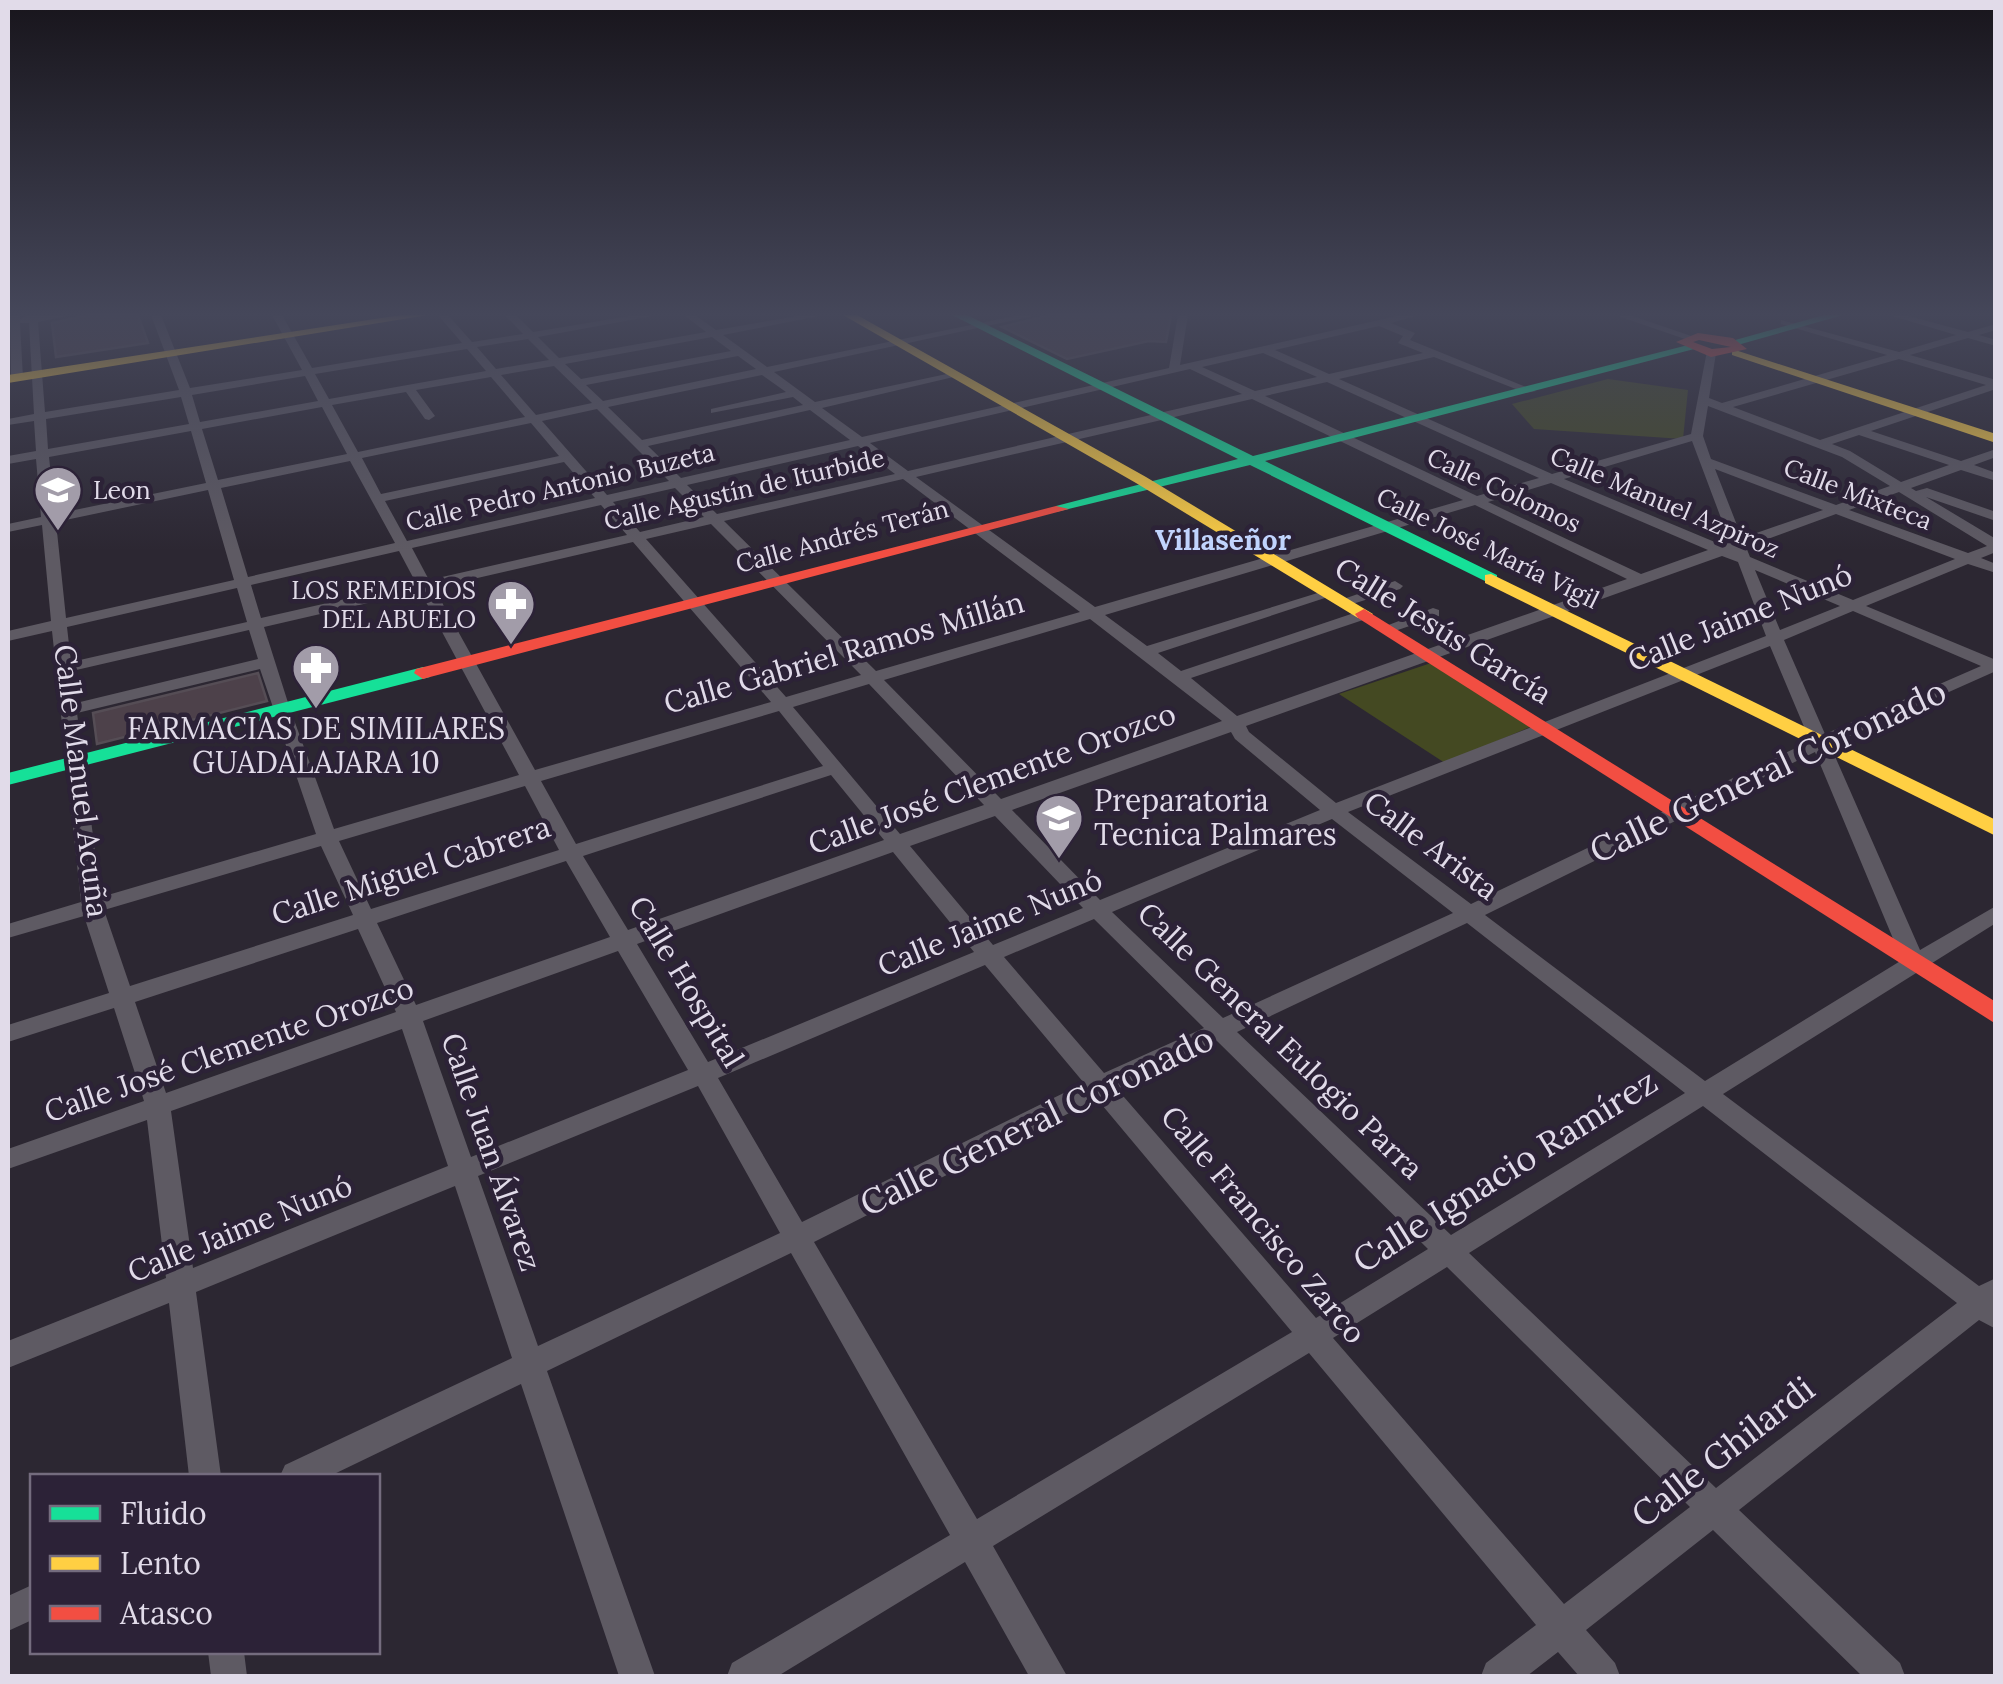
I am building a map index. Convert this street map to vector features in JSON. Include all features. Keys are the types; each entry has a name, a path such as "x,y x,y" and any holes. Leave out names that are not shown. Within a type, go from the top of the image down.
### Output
{"street":[{"name":"Calle Manuel Acuña","path":"30,394 40,416 73,762 92,907 158,1106 205,1474"},
{"path":"8,422 170,394"},
{"name":"Calle Juan Álvarez","path":"186,394 281,709 327,836 410,1018 638,1676"},
{"name":"Calle Hospital","path":"319,394 570,851 703,1074 1049,1676"},
{"path":"8,460 380,394"},
{"path":"414,394 429,416"},
{"name":"Calle Francisco Zarco","path":"511,394 782,704 989,955 1602,1676"},
{"name":"Calle General Eulogio Parra","path":"589,394 871,676 1099,912 1886,1676"},
{"path":"8,528 656,394"},
{"path":"692,394 733,426"},
{"path":"715,411 795,394"},
{"name":"Calle Arista","path":"795,394 1179,677 1236,724 1241,735 1334,812 1702,1093 1990,1303"},
{"path":"639,444 874,394"},
{"name":"Calle Jesús García","path":"990,394 1071,437 1272,558 1996,1015"},
{"name":"Calle Pedro Antonio Buzeta","path":"8,636 1068,394"},
{"name":"Calle José María Vigil","path":"1116,394 1996,829"},
{"name":"Calle Colomos","path":"1247,394 1638,578"},
{"name":"Calle Agustín de Iturbide","path":"66,668 1262,394"},
{"name":"Calle Manuel Azpiroz","path":"1362,394 1552,479 1995,666"},
{"name":"Calle Andrés Terán","path":"8,779 1151,484 1520,394"},
{"path":"1707,394 1698,436 1705,461 1741,544 1774,636 1915,964"},
{"path":"1722,407 1767,394"},
{"path":"1867,394 1996,438"},
{"path":"1823,443 1969,394"},
{"path":"1706,401 1823,443 1903,486 1996,546"},
{"path":"1859,431 1996,478"},
{"name":"Calle Gabriel Ramos Millán","path":"8,931 1698,436"},
{"name":"Calle José Clemente Orozco","path":"8,1159 1996,454"},
{"path":"376,499 566,458"},
{"name":"Calle Mixteca","path":"1705,461 1996,569"},
{"path":"1903,486 1996,518"},
{"name":"Calle Jaime Nunó","path":"8,1356 1099,912 1334,812 1684,675 1996,546"},
{"path":"1179,677 1395,586"},
{"path":"1145,652 1345,604"},
{"path":"1386,629 1433,613"},
{"path":"68,710 267,662"},
{"name":"Calle General Coronado","path":"300,1474 796,1238 1102,1085 1471,913 1820,743 1995,666"},
{"name":"Calle Miguel Cabrera","path":"8,1034 834,768"},
{"name":"Calle Ignacio Ramírez","path":"745,1676 1314,1335 1449,1248 1996,914"},
{"name":"Calle Ghilardi","path":"1499,1676 1990,1303"}],"green space":[{"path":"1552,394 1688,394 1683,439 1534,429 1512,404"},
{"path":"1431,663 1530,727 1445,763 1339,694"}],"building":[{"path":"258,673 267,701 97,744 93,713"}],"traffic: fast":[{"path":"1117,394 1491,579"},
{"path":"1061,509 1513,394"},
{"path":"8,779 423,673"}],"traffic: slow":[{"path":"988,394 1364,614"},
{"path":"1860,394 1996,439"},
{"path":"1491,579 1996,829"}],"traffic: jam":[{"path":"423,673 1061,509"},
{"path":"1364,614 1996,1015"}],"place":[{"name":"Leon","path":"58,532"},
{"name":"LOS REMEDIOS DEL ABUELO","path":"511,646"},
{"name":"FARMACIAS DE SIMILARES GUADALAJARA 10","path":"316,710"},
{"name":"Preparatoria Tecnica Palmares","path":"1059,860"}],"district":[{"name":"Villaseñor","path":"1223,540"}]}
